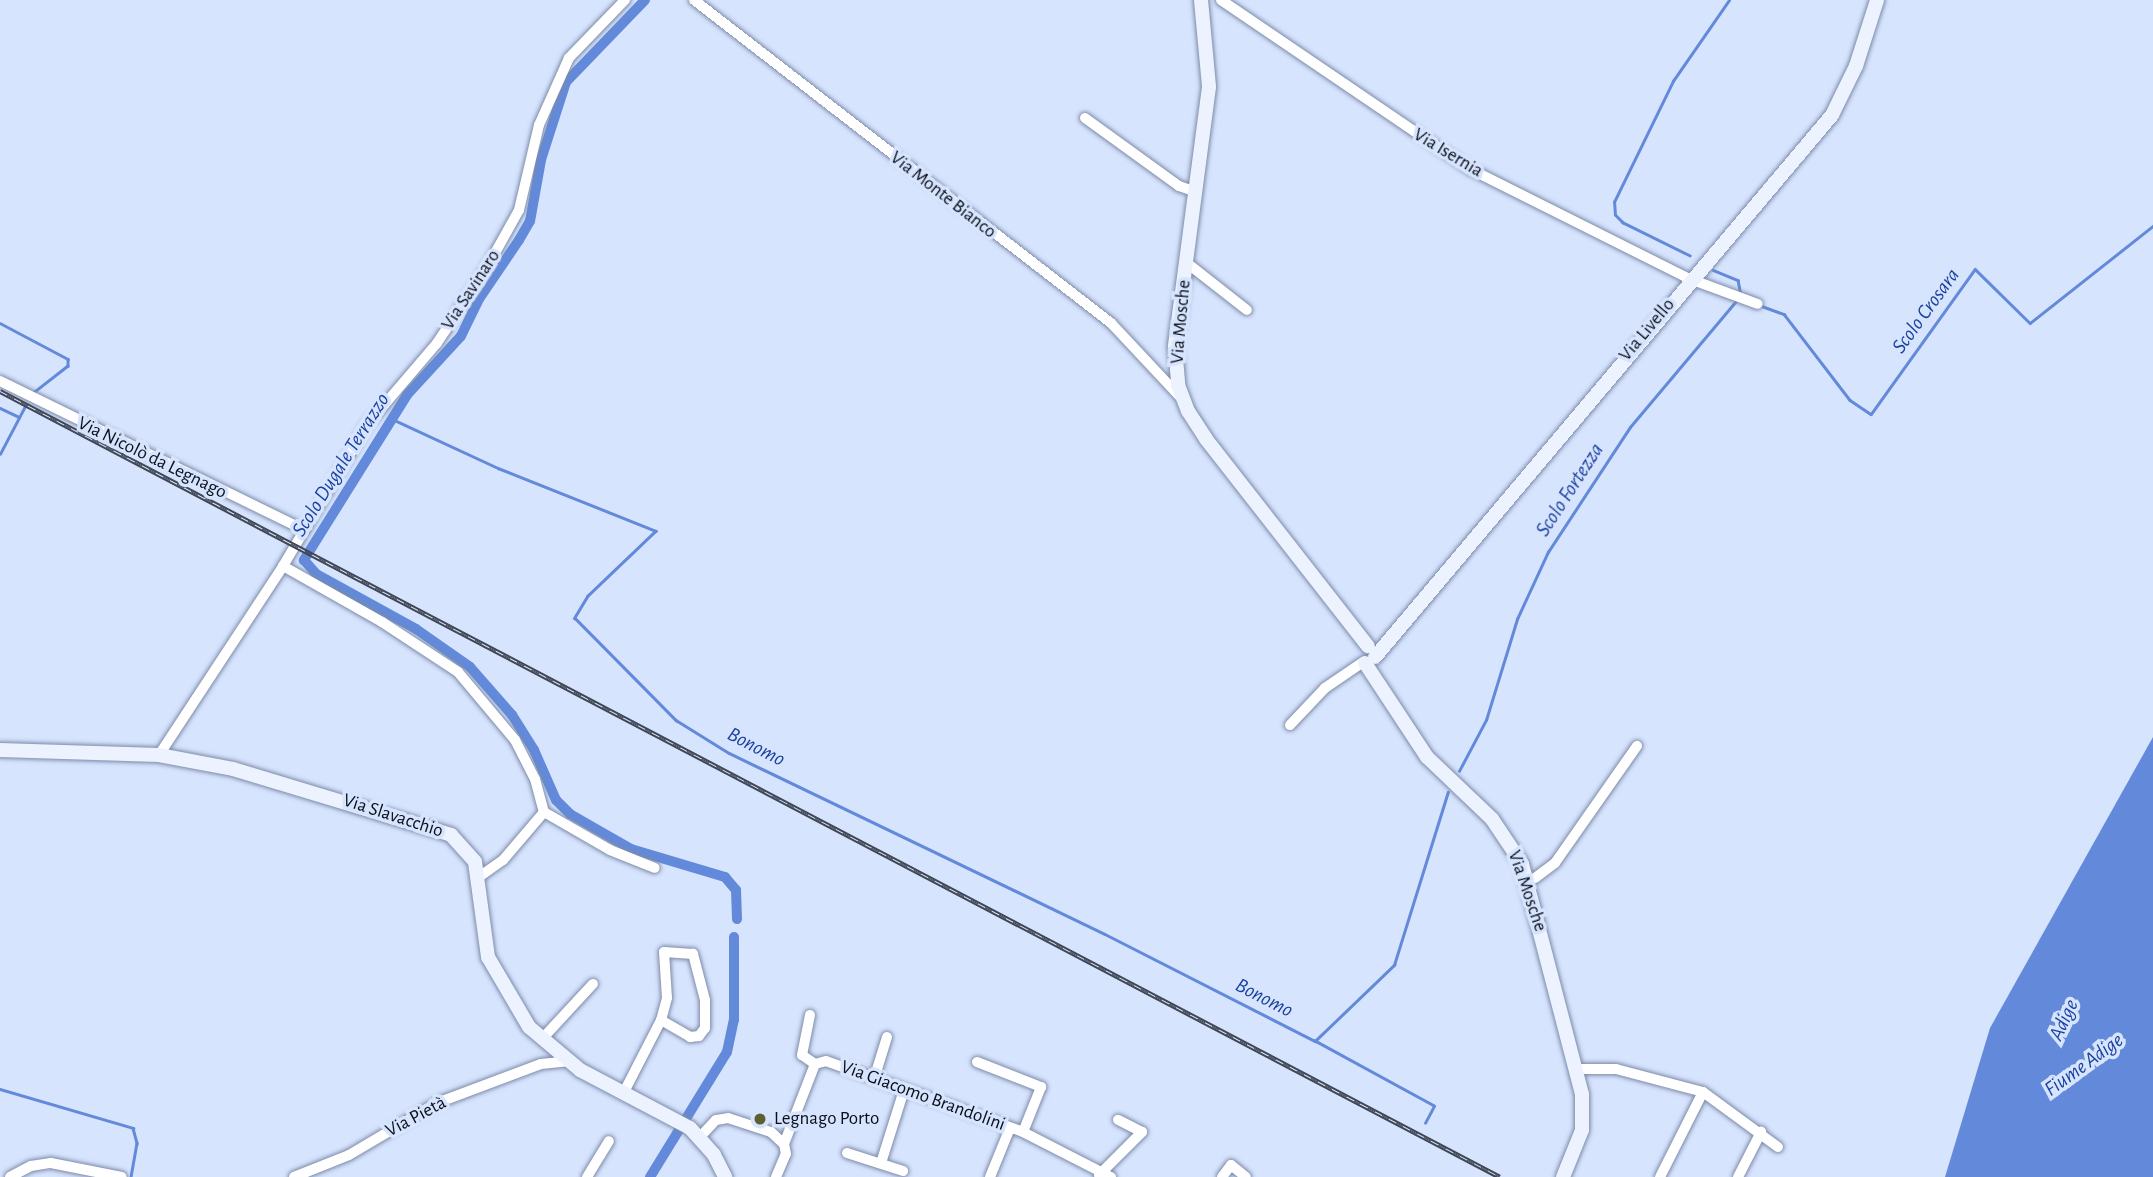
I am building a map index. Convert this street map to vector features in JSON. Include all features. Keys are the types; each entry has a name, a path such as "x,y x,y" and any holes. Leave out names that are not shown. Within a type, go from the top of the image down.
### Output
{"street":[{"name":"Via Savinaro","path":"159,755 283,566 367,425 437,343 485,271 519,211 539,125 569,58 625,0"},
{"name":"Via Monte Bianco","path":"694,0 1111,323 1183,400"},
{"name":"Via Mosche","path":"1201,0 1209,87 1175,346 1183,400 1206,439 1316,576 1353,631 1366,658 1427,757 1492,819 1515,850 1529,884 1577,1069 1582,1130 1563,1177"},
{"name":"Via Isernia","path":"1221,0 1470,169 1690,279 1758,304"},
{"name":"Via Livello","path":"1366,658 1386,643 1690,279 1832,115 1856,66 1877,0"},
{"path":"1085,118 1179,186 1196,192"},
{"path":"1187,263 1247,310"},
{"name":"Via Nicolò da Legnago","path":"0,381 304,530"},
{"path":"283,566 382,622 474,687 515,740 535,779 544,812 610,850 655,868"},
{"path":"1290,725 1366,658"},
{"path":"1535,878 1555,863 1637,746"},
{"name":"Via Slavacchio","path":"0,750 159,755 245,772 433,827 465,848 480,876 482,937 488,957 511,999 544,1041 568,1061 674,1116 695,1133 725,1177"},
{"path":"480,876 503,860 544,812"},
{"path":"624,1092 662,1020 667,998 664,953 693,954 704,988 705,1028 699,1036 690,1037 662,1020"},
{"path":"541,1064 544,1041 593,984"},
{"path":"810,1015 802,1055 815,1064"},
{"path":"874,1079 887,1037"},
{"name":"Via Pietà","path":"294,1177 349,1156 437,1103 541,1064 568,1061"},
{"name":"Via Giacomo Brandolini","path":"776,1177 786,1154 784,1144 815,1064 826,1061 1023,1132 1103,1175"},
{"path":"976,1062 1041,1087 1023,1132"},
{"path":"1577,1069 1616,1069 1703,1092 1778,1147"},
{"path":"881,1164 904,1090"},
{"path":"1660,1177 1703,1092"},
{"path":"695,1133 716,1120 728,1118 771,1132 784,1144"},
{"path":"1103,1175 1142,1132 1118,1120"},
{"path":"990,1177 1010,1128"},
{"path":"1738,1177 1761,1132"},
{"path":"587,1177 609,1141"},
{"path":"847,1153 903,1171"},
{"path":"10,1177 31,1166 51,1163 122,1177"},
{"path":"1222,1177 1231,1165 1246,1177"}],"water":[{"path":"2153,737 2153,1177 1945,1177 1990,1028"}],"waterway":[{"name":"Scolo Dugale Terrazzo","path":"645,0 566,82 541,160 530,221 479,299 461,336 407,395 304,560 316,574 416,629 470,667 512,715 534,750 556,800 570,814 631,849 725,877 736,890 737,919"},
{"name":"Scolo Fortezza","path":"1690,256 1623,223 1615,215 1614,202 1673,81 1729,0"},
{"name":"Scolo Crosara","path":"1759,305 1784,314 1850,400 1871,414 1975,269 2030,323 2153,226"},
{"name":"Scolo Fortezza","path":"1713,270 1738,280 1741,295"},
{"name":"Scolo Fortezza","path":"1459,771 1486,720 1517,619 1548,552 1630,427 1737,300"},
{"path":"0,323 68,359 68,366 32,394"},
{"path":"0,408 19,417"},
{"path":"0,454 24,408"},
{"name":"Bonomo","path":"392,419 498,468 656,531 588,596 575,618 676,720 729,753 1105,934 1315,1041"},
{"name":"Scolo Fortezza","path":"1425,1123 1434,1106 1315,1041 1394,965 1448,792"},
{"name":"Scolo Dugale Terrazzo","path":"650,1177 727,1052 734,1020 734,937"},
{"path":"0,1089 133,1128 137,1143 131,1177"}],"railway":[{"path":"0,391 1500,1177"}],"place":[{"name":"Legnago Porto","path":"760,1119"}],"water label":[{"name":"Adige","path":"2064,1020"},
{"name":"Fiume Adige","path":"2084,1065"}]}
